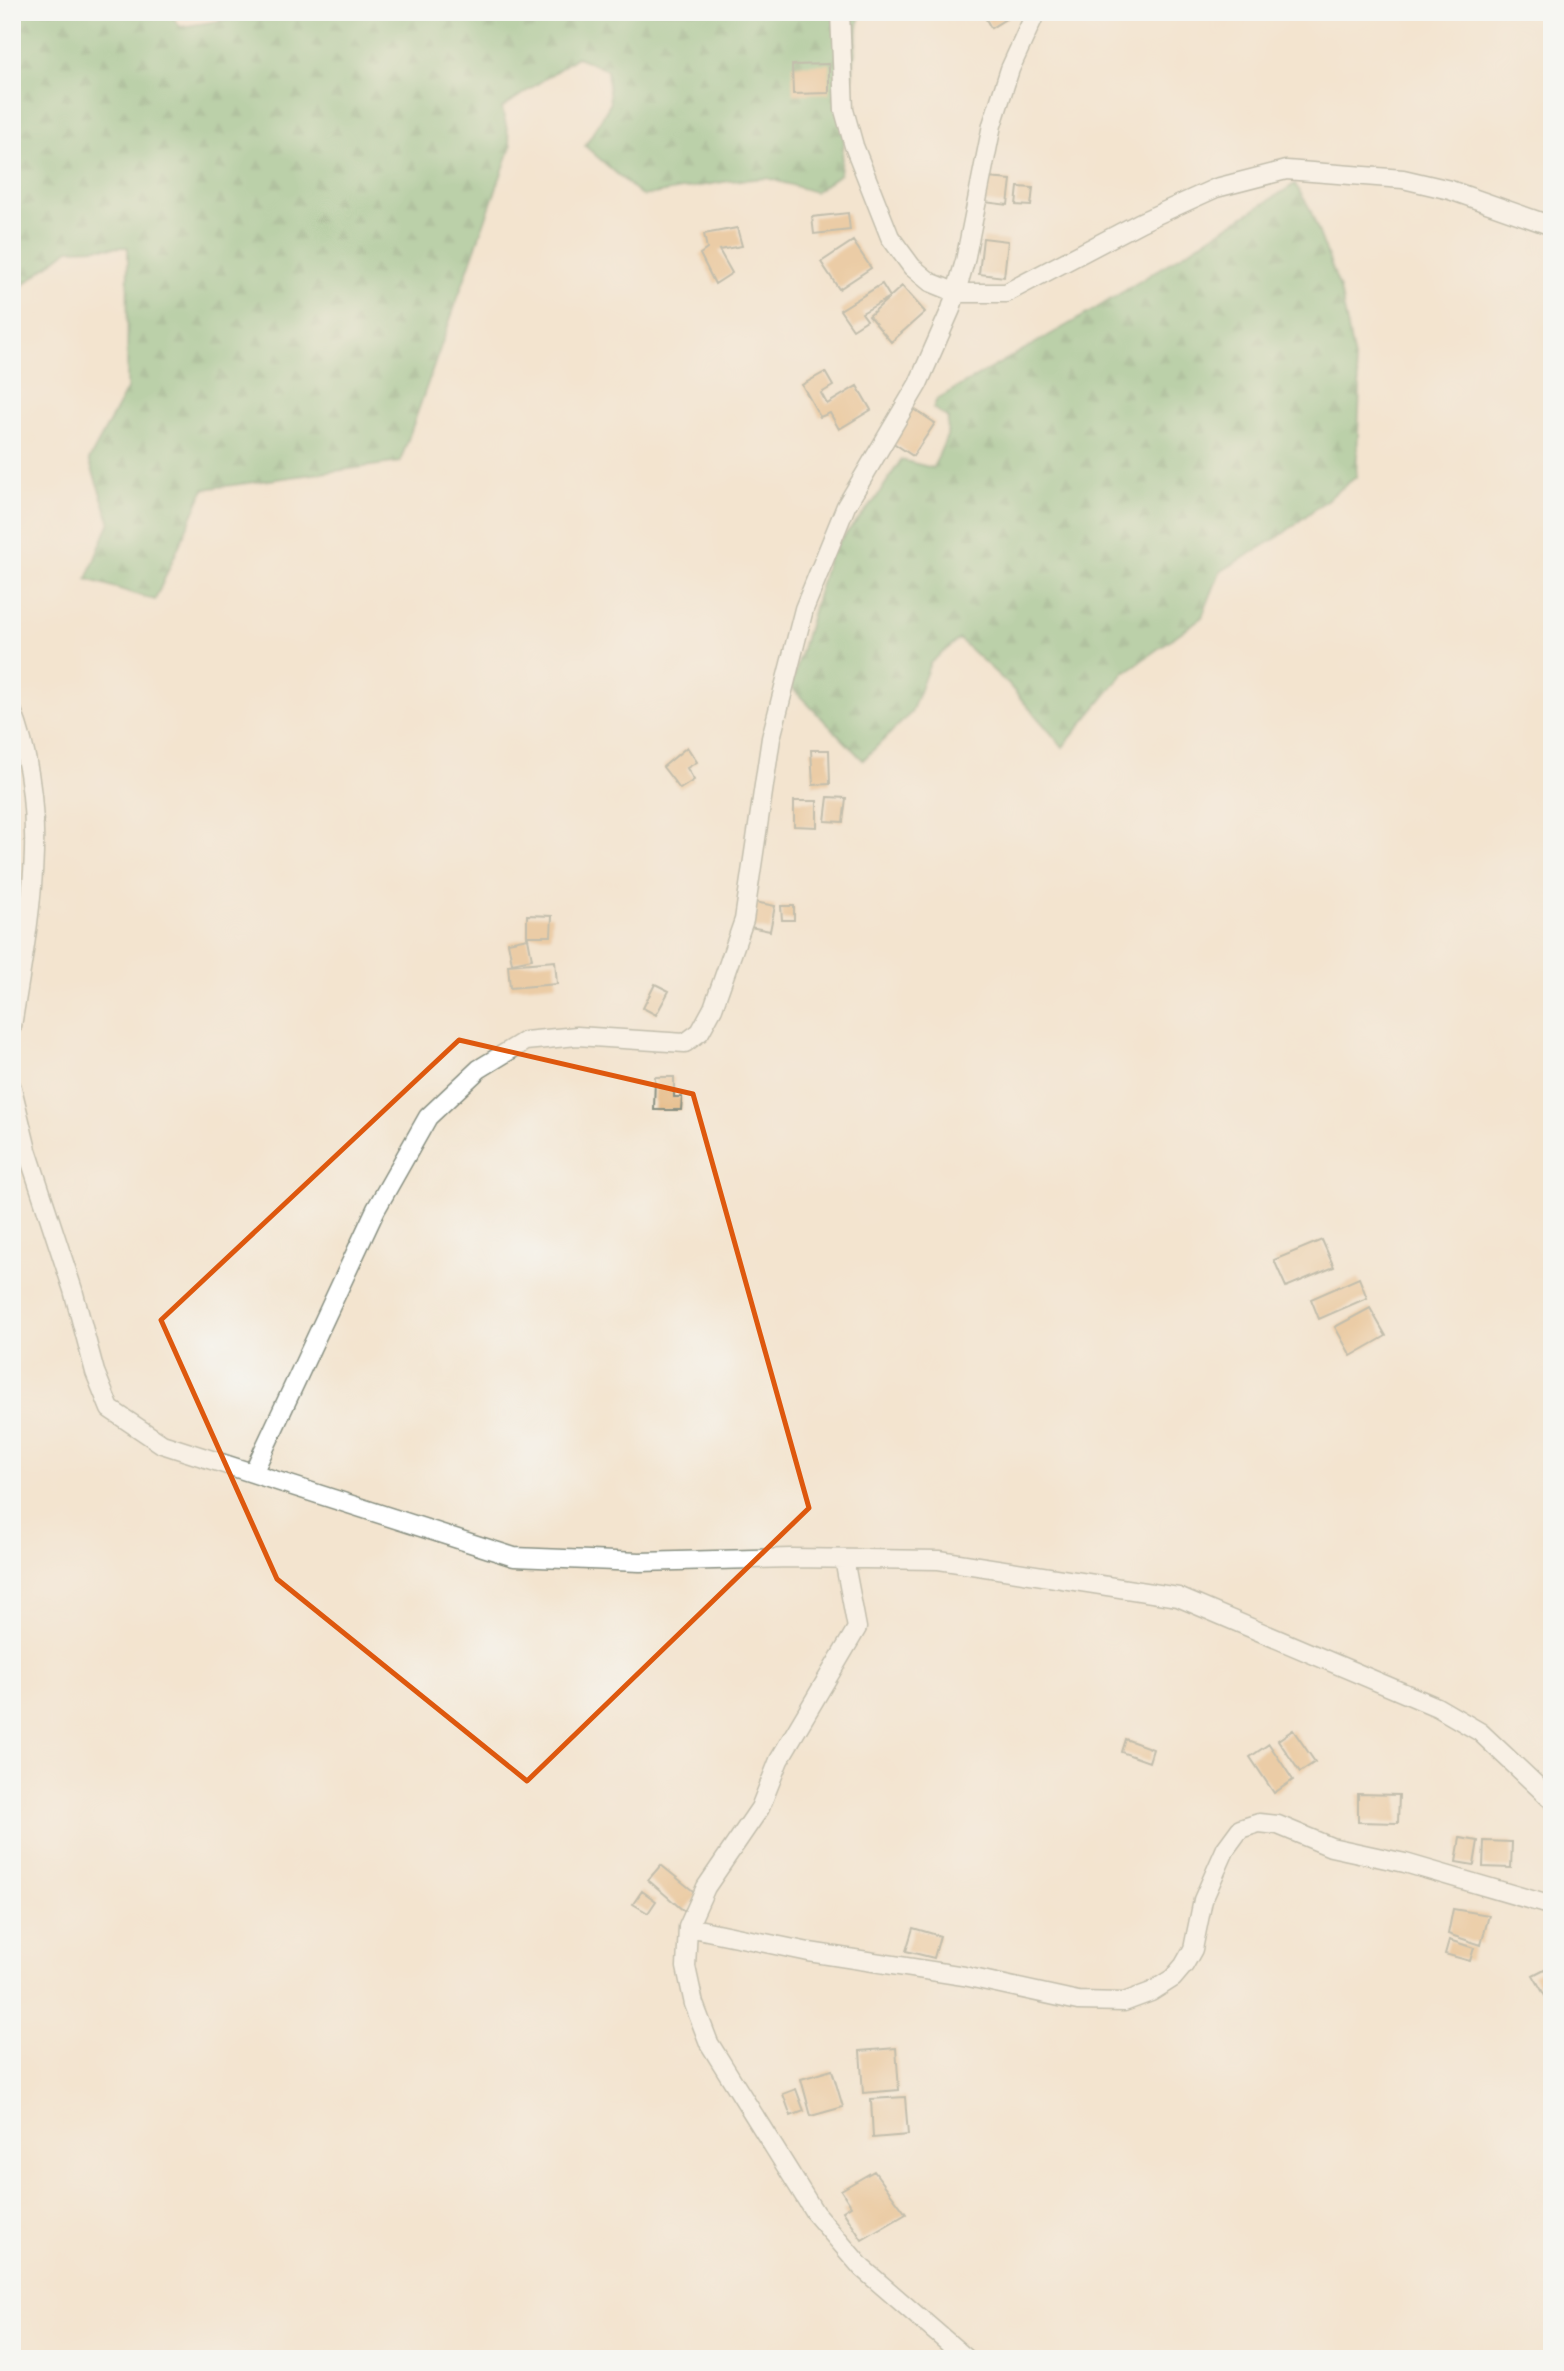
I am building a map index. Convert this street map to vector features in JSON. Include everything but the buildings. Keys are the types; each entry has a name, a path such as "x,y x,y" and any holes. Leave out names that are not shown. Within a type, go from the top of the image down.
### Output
{"street":[{"path":"840,12 844,110 854,146 890,237 912,267 930,282 957,293 1006,293 1141,222 1216,188 1286,170 1403,179 1450,190 1552,226"},
{"path":"253,1473 376,1209 428,1117 479,1069 525,1041 577,1036 685,1043 700,1032 713,1008 744,920 771,738 804,609 846,506 918,384 957,293 992,125 1010,69 1036,12"},
{"path":"12,710 30,777 36,838 33,898 12,1026"},
{"path":"12,1088 27,1150 73,1290 95,1372 110,1409 162,1444 514,1557 661,1563 939,1560 1178,1597 1437,1707 1480,1732 1552,1800"},
{"path":"844,1559 857,1628 779,1760 760,1808 719,1866 688,1927 686,1966 694,2004 709,2043 815,2213 862,2268 967,2359"},
{"path":"688,1927 809,1952 964,1976 1078,2001 1124,2002 1151,1992 1173,1978 1184,1965 1193,1949 1203,1900 1226,1848 1240,1829 1259,1823 1278,1825 1331,1847 1405,1863 1552,1906"}],"highlighted area":[{"path":"459,1040 693,1094 809,1508 527,1781 277,1579 161,1320"}],"green space":[{"path":"12,12 169,12 181,27 273,12 860,12 840,174 815,192 767,178 729,181 642,196 585,146 610,104 607,70 577,57 502,108 511,147 400,462 204,489 155,600 87,579 110,521 89,460 127,389 128,247 69,249 12,294"},
{"path":"1295,184 1310,209 1340,289 1360,389 1356,477 1280,536 1220,572 1202,617 1123,674 1063,747 1008,684 959,639 930,663 911,713 863,760 791,687 830,552 875,500 901,460 933,468 947,436 948,418 933,408 937,399 1092,311"}]}
